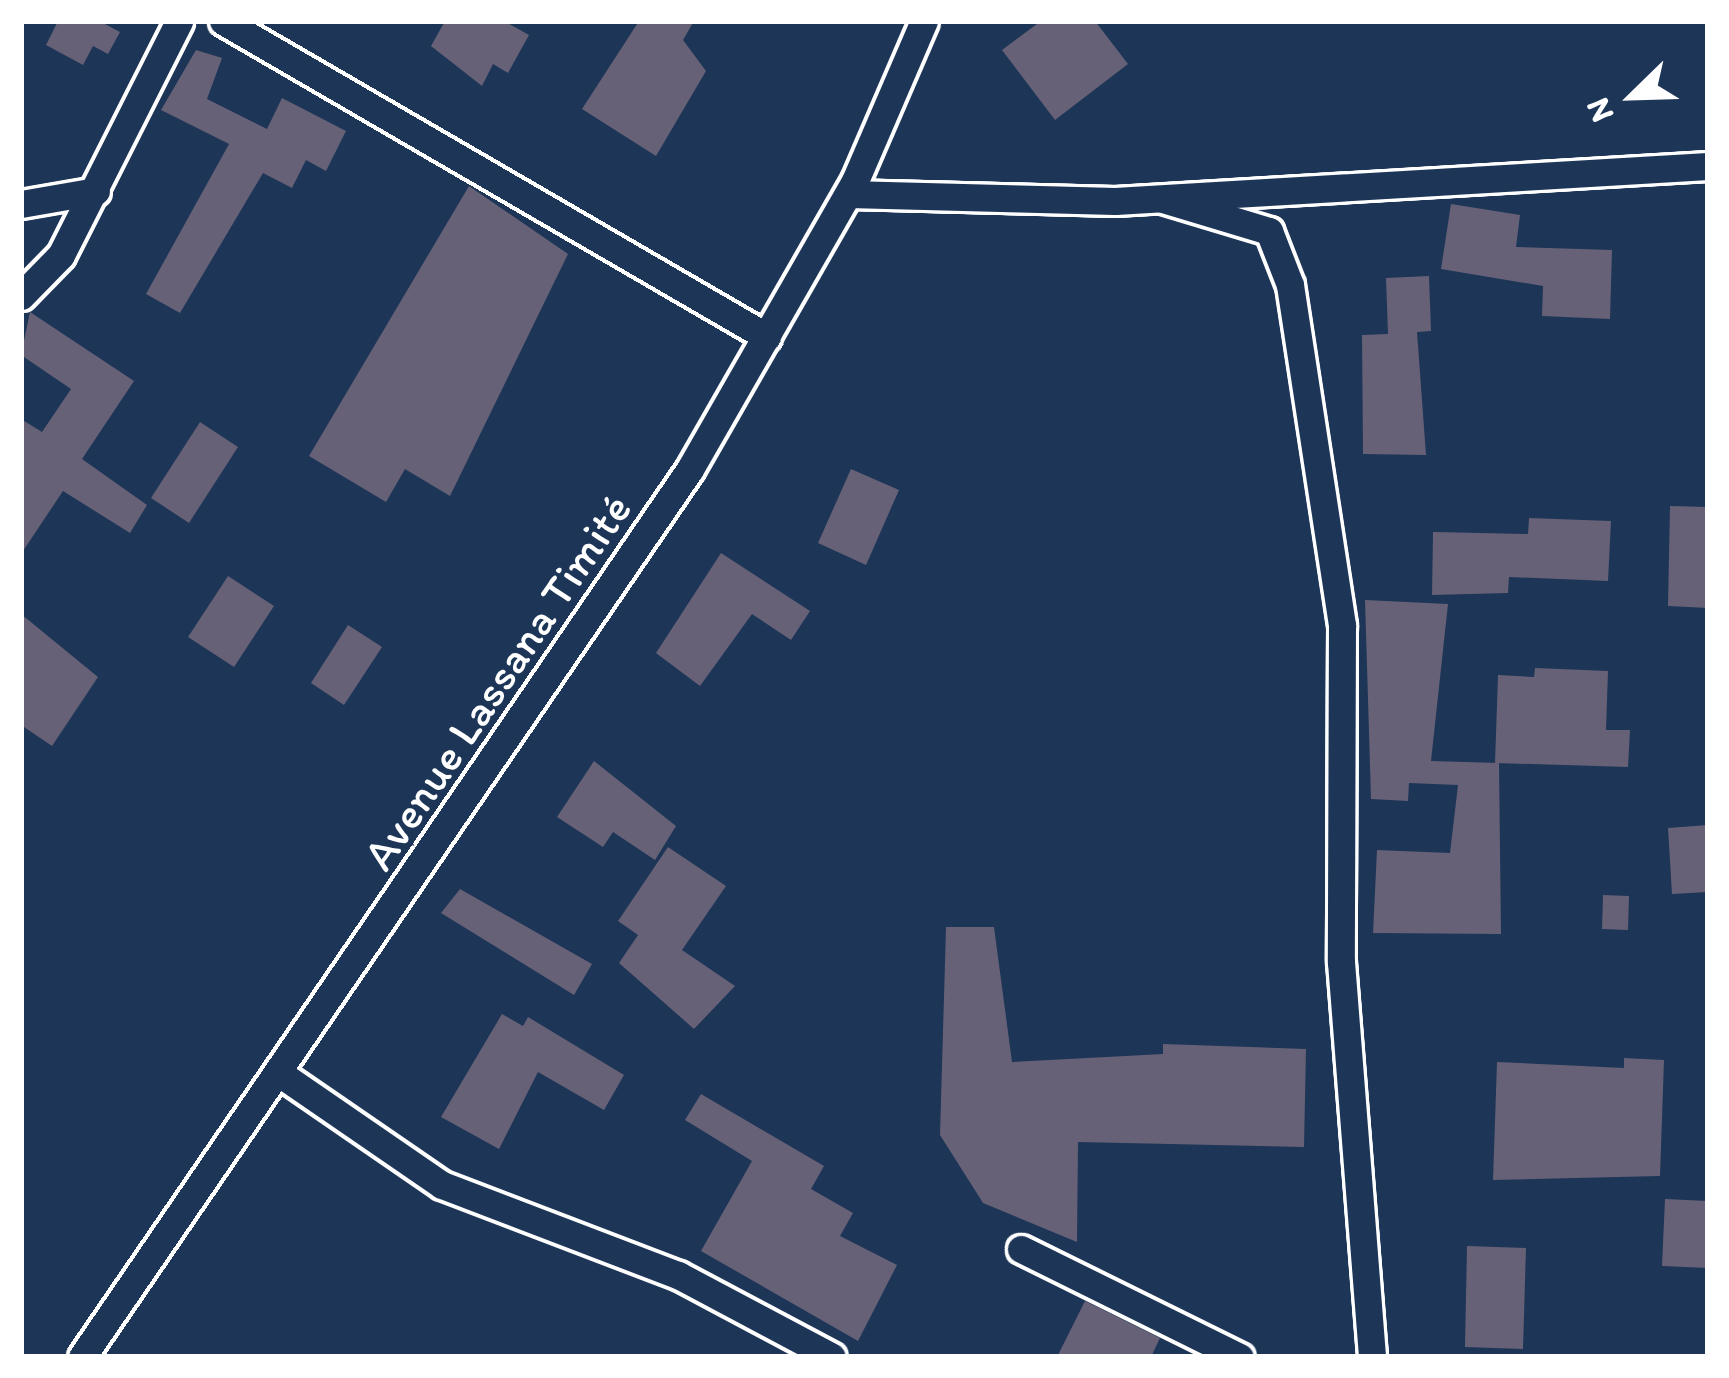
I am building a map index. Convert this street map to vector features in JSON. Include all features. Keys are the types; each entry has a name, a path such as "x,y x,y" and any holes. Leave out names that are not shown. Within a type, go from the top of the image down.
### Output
{"street":[{"path":"21,296 61,256 179,21"},
{"path":"223,21 767,337"},
{"name":"Avenue Lassana Timité","path":"82,1357 282,1075 690,469 848,194 924,21"},
{"path":"848,194 1163,199 1708,166"},
{"path":"21,204 96,191"},
{"path":"1163,199 1269,232 1290,285 1342,625 1341,962 1372,1357"},
{"path":"282,1075 442,1185 678,1275 832,1357"},
{"path":"1021,1249 1240,1357"}],"building":[{"path":"58,21 99,21 120,32 108,54 93,46 83,65 46,45"},
{"path":"445,21 504,21 529,35 508,73 493,64 482,86 431,46"},
{"path":"639,21 694,21 683,40 706,71 656,156 582,109"},
{"path":"1041,21 1095,21 1128,64 1055,120 1002,50"},
{"path":"196,50 222,58 207,99 267,129 282,98 346,131 326,171 306,160 292,188 263,173 180,313 146,294 229,144 161,110"},
{"path":"469,186 568,254 450,496 405,469 386,502 309,456"},
{"path":"1451,204 1520,215 1516,247 1612,250 1610,319 1542,316 1543,286 1441,269"},
{"path":"1429,276 1431,331 1417,332 1426,455 1363,454 1362,335 1388,334 1386,278"},
{"path":"30,312 134,381 82,459 147,505 130,533 63,491 21,554 21,419 42,432 71,389 21,355"},
{"path":"200,422 238,447 189,523 151,498"},
{"path":"851,469 899,490 866,565 818,543"},
{"path":"1670,506 1708,507 1708,608 1668,606"},
{"path":"1529,518 1611,521 1608,581 1509,577 1508,593 1432,595 1433,532 1528,534"},
{"path":"721,553 810,611 791,640 752,614 700,686 656,653"},
{"path":"228,576 274,606 234,667 188,637"},
{"path":"1365,600 1448,604 1431,761 1499,763 1501,934 1373,933 1377,850 1450,853 1458,785 1409,783 1408,801 1371,799"},
{"path":"21,614 98,677 52,746 21,725"},
{"path":"348,625 382,647 344,705 311,683"},
{"path":"1535,668 1608,671 1606,730 1630,730 1628,767 1495,763 1498,675 1534,677"},
{"path":"594,761 676,826 655,860 613,832 603,847 557,817"},
{"path":"1708,825 1708,892 1672,894 1668,828"},
{"path":"668,847 726,886 682,950 735,986 694,1029 619,963 638,935 618,921"},
{"path":"460,889 592,964 574,995 441,913"},
{"path":"1603,895 1629,896 1628,930 1602,929"},
{"path":"946,927 994,927 1012,1062 1163,1054 1163,1044 1306,1049 1304,1147 1078,1142 1077,1242 983,1203 940,1135"},
{"path":"502,1014 523,1026 528,1017 624,1075 604,1110 538,1072 499,1149 441,1117"},
{"path":"1624,1058 1664,1060 1660,1176 1493,1180 1497,1062 1624,1068"},
{"path":"701,1094 824,1166 811,1189 853,1213 840,1236 897,1265 858,1341 701,1251 752,1161 685,1120"},
{"path":"1665,1199 1708,1201 1708,1268 1662,1266"},
{"path":"1467,1246 1526,1248 1523,1349 1465,1347"},
{"path":"1085,1301 1160,1338 1151,1357 1057,1357"}]}
